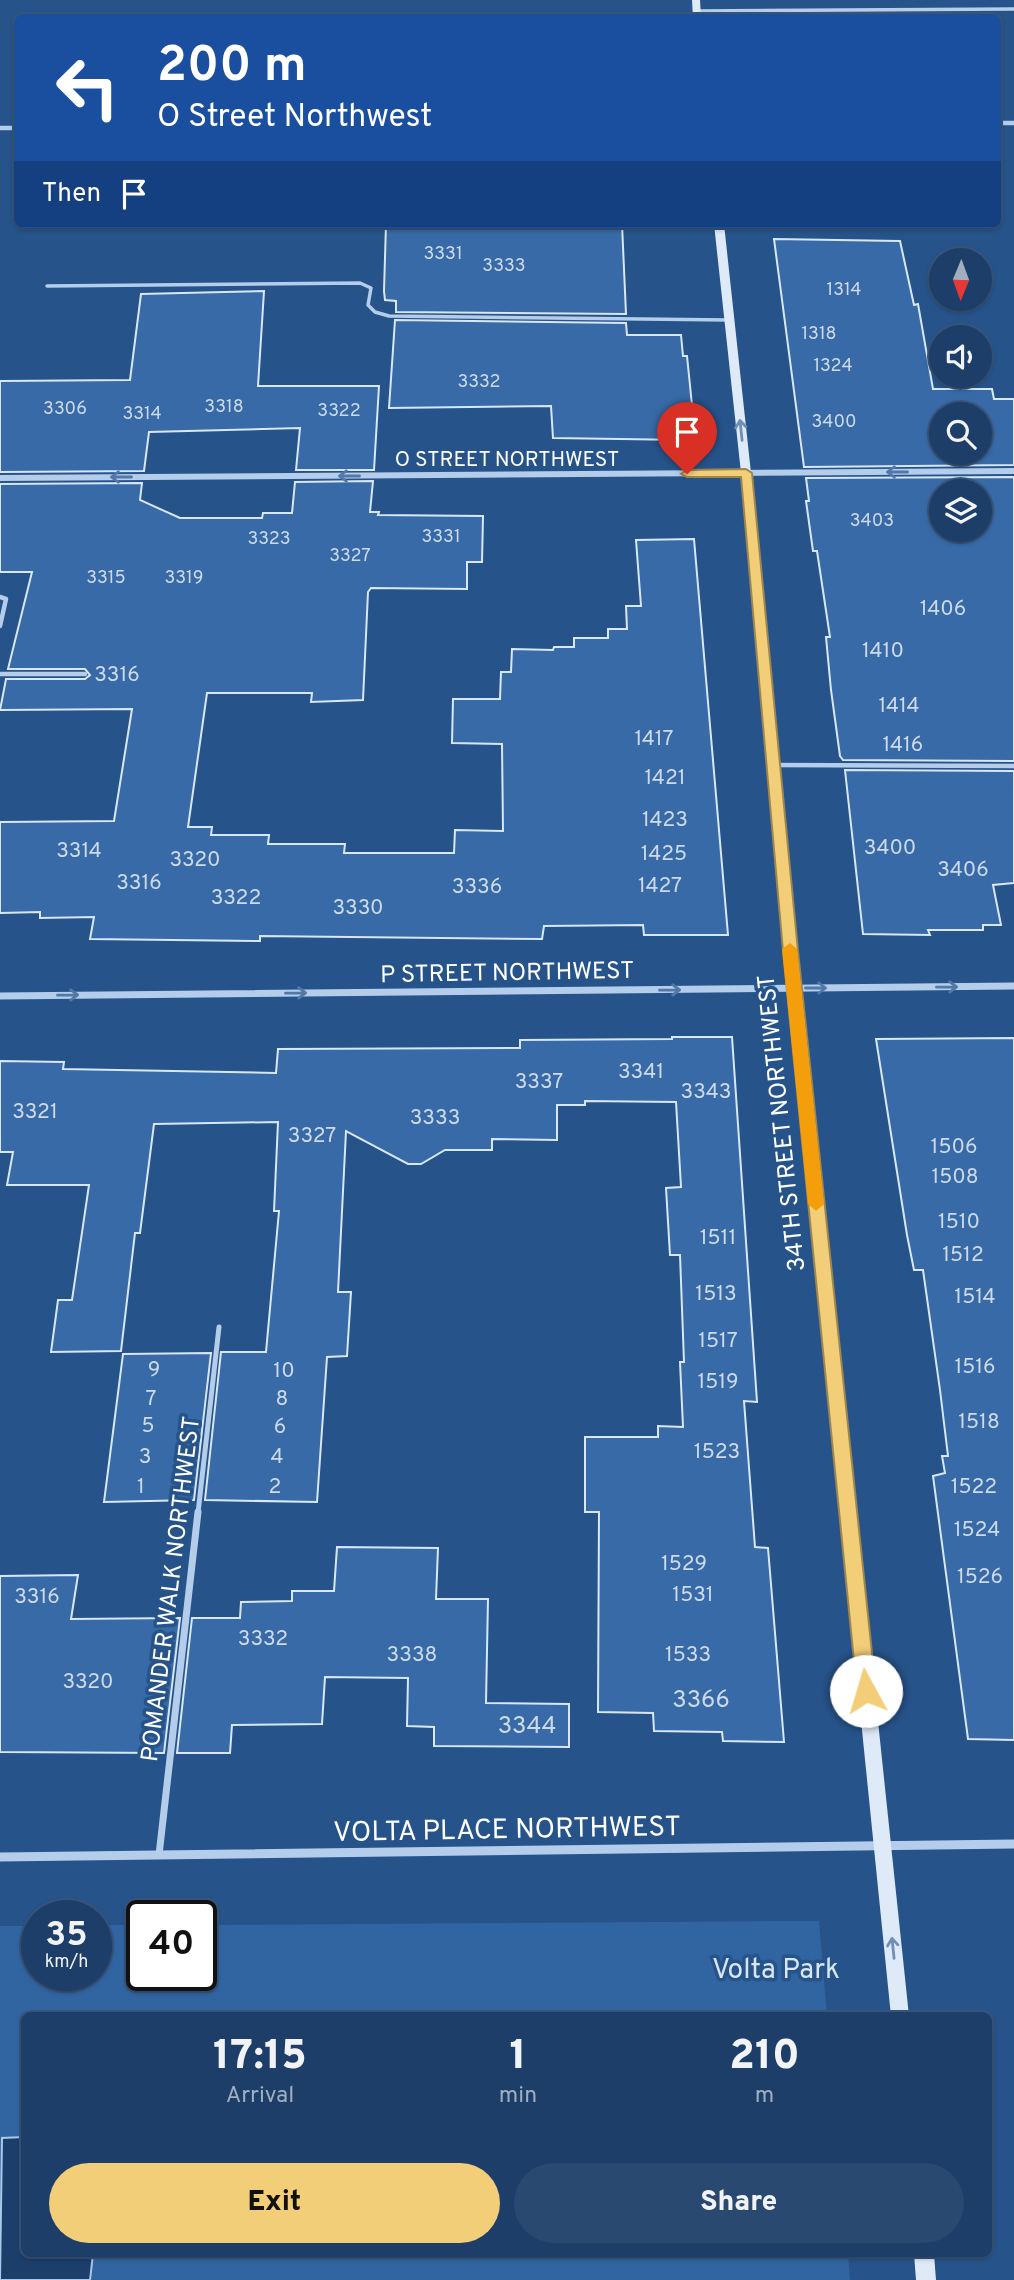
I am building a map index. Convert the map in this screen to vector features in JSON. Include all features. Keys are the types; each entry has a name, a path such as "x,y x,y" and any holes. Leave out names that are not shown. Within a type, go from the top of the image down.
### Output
{"street":[{"path":"696,0 697,14"},
{"name":"34TH STREET NORTHWEST","path":"719,228 746,473 794,988 900,2012"},
{"name":"O STREET NORTHWEST","path":"0,478 1014,471"},
{"name":"P STREET NORTHWEST","path":"0,996 1014,986"},
{"name":"VOLTA PLACE NORTHWEST","path":"0,1857 1014,1844"},
{"path":"924,2257 926,2280"}],"lane":[{"path":"697,14 1014,9"},
{"path":"47,286 360,283 371,288 368,305 374,312 389,316 729,320"},
{"path":"0,597 6,599 7,606 0,626"},
{"path":"0,674 85,674"},
{"path":"773,765 1014,765"},
{"name":"POMANDER WALK NORTHWEST","path":"159,1855 219,1327"}],"green space":[{"name":"Volta Park","path":"819,1921 827,2012 21,2012 21,2257 848,2257 850,2280 0,2280 0,1926 21,1926 21,1991 112,1991 112,1925 126,1925 126,1991 217,1991 217,1925"}],"shaded area":[{"path":"21,2137 21,2257 93,2257 90,2280 0,2280 2,2138"}],"building":[{"path":"386,228 622,228 626,314 396,312 396,301 385,300"},
{"path":"774,239 900,241 914,305 918,304 929,366 929,388 992,389 994,399 1014,399 1014,465 804,467"},
{"path":"264,291 258,386 379,386 374,470 296,470 300,428 149,432 144,471 0,472 0,381 130,380 141,294"},
{"path":"395,320 626,323 627,335 681,335 683,356 687,356 694,425 688,425 689,437 685,437 685,440 553,438 551,406 389,408"},
{"path":"1014,477 1014,761 843,760 840,756 831,690 826,637 830,637 817,551 813,551 806,501 809,501 806,478"},
{"path":"373,481 370,512 379,512 378,515 483,516 482,562 467,562 467,589 371,588 368,592 363,700 311,702 312,693 207,693 188,827 212,827 211,835 269,835 268,844 345,844 344,853 454,853 455,830 503,831 502,744 452,743 453,699 500,699 501,672 511,672 512,649 553,650 554,647 574,647 574,638 608,638 608,629 627,629 626,606 641,606 636,540 694,539 728,935 644,935 643,925 544,926 542,939 260,936 260,941 90,939 94,917 40,918 40,912 0,913 0,822 114,821 132,709 0,710 6,679 85,679 90,675 85,669 8,669 32,572 0,572 0,484 142,483 140,500 180,518 262,518 263,513 292,513 295,482"},
{"path":"845,770 1014,771 1014,883 993,885 1001,925 983,925 983,930 928,930 930,935 863,934"},
{"path":"732,1037 757,1402 744,1401 755,1547 768,1548 784,1742 723,1741 722,1732 654,1731 653,1713 598,1712 599,1512 585,1512 585,1437 658,1437 658,1426 683,1427 680,1362 684,1362 680,1255 670,1255 666,1188 681,1187 676,1102 585,1101 585,1105 557,1105 557,1140 492,1139 492,1150 445,1150 421,1164 408,1164 346,1131 338,1292 351,1292 347,1356 327,1357 317,1502 205,1500 221,1352 266,1352 279,1211 274,1211 278,1122 154,1124 140,1233 135,1233 121,1351 51,1352 58,1300 72,1300 89,1185 7,1185 13,1152 0,1152 0,1061 64,1062 63,1069 276,1073 278,1049 520,1048 520,1040"},
{"path":"1014,1038 1014,1740 968,1739 933,1476 945,1473 942,1456 948,1456 940,1390 923,1270 914,1270 876,1039"},
{"path":"211,1353 194,1500 104,1502 123,1354"},
{"path":"337,1547 438,1548 436,1599 488,1599 486,1703 569,1704 569,1747 434,1746 434,1727 407,1726 408,1678 325,1677 322,1724 232,1725 230,1753 177,1753 192,1618 240,1618 241,1602 292,1601 292,1591 334,1591"},
{"path":"78,1575 71,1619 180,1618 164,1753 0,1752 0,1576"}],"slow traffic":[{"path":"790,949 816,1204"}],"route":[{"path":"687,474 746,473 790,951 866,1691"}]}
